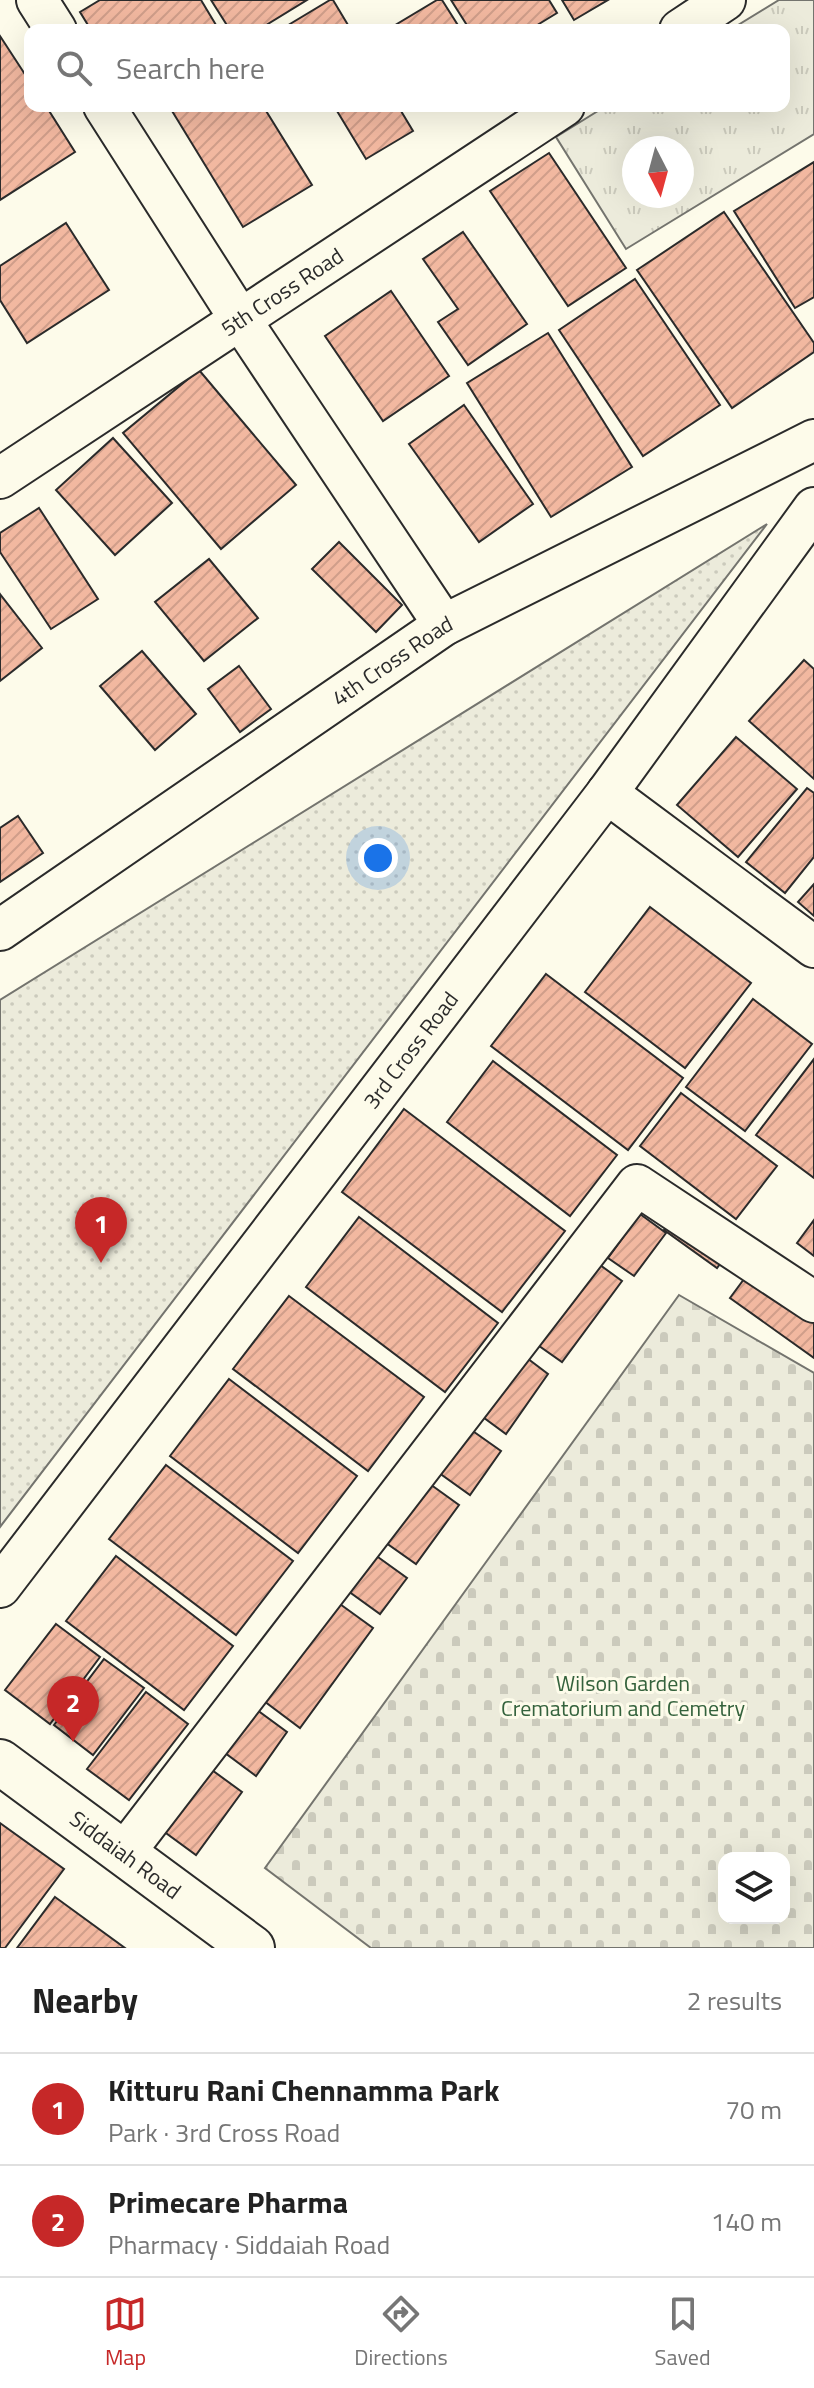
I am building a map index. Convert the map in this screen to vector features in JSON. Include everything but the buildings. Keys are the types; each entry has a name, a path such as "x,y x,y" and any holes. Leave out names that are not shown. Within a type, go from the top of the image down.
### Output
{"main road":[{"name":"Siddaiah Road","path":"0,1762 252,1948"}],"street":[{"path":"37,0 52,24"},
{"path":"689,24 725,0"},
{"path":"108,112 240,319 444,625"},
{"name":"5th Cross Road","path":"0,478 555,112"},
{"name":"4th Cross Road","path":"0,930 444,625 814,440"},
{"name":"3rd Cross Road","path":"0,1587 607,793 814,508"},
{"path":"607,793 814,947"},
{"path":"124,1853 637,1185 814,1302"}],"green space":[{"path":"779,0 814,0 814,134 694,207 694,136 622,136 622,208 693,208 626,249 556,137 596,112 790,112 790,24 740,24"},
{"path":"767,524 0,1527 0,1000"},
{"name":"Wilson Garden Crematorium and Cemetry","path":"679,1295 814,1373 814,1948 371,1948 265,1868"}],"place":[{"name":"Kitturu Rani Chennamma Park","path":"101,1263"},
{"name":"Primecare Pharma","path":"73,1742"}]}
